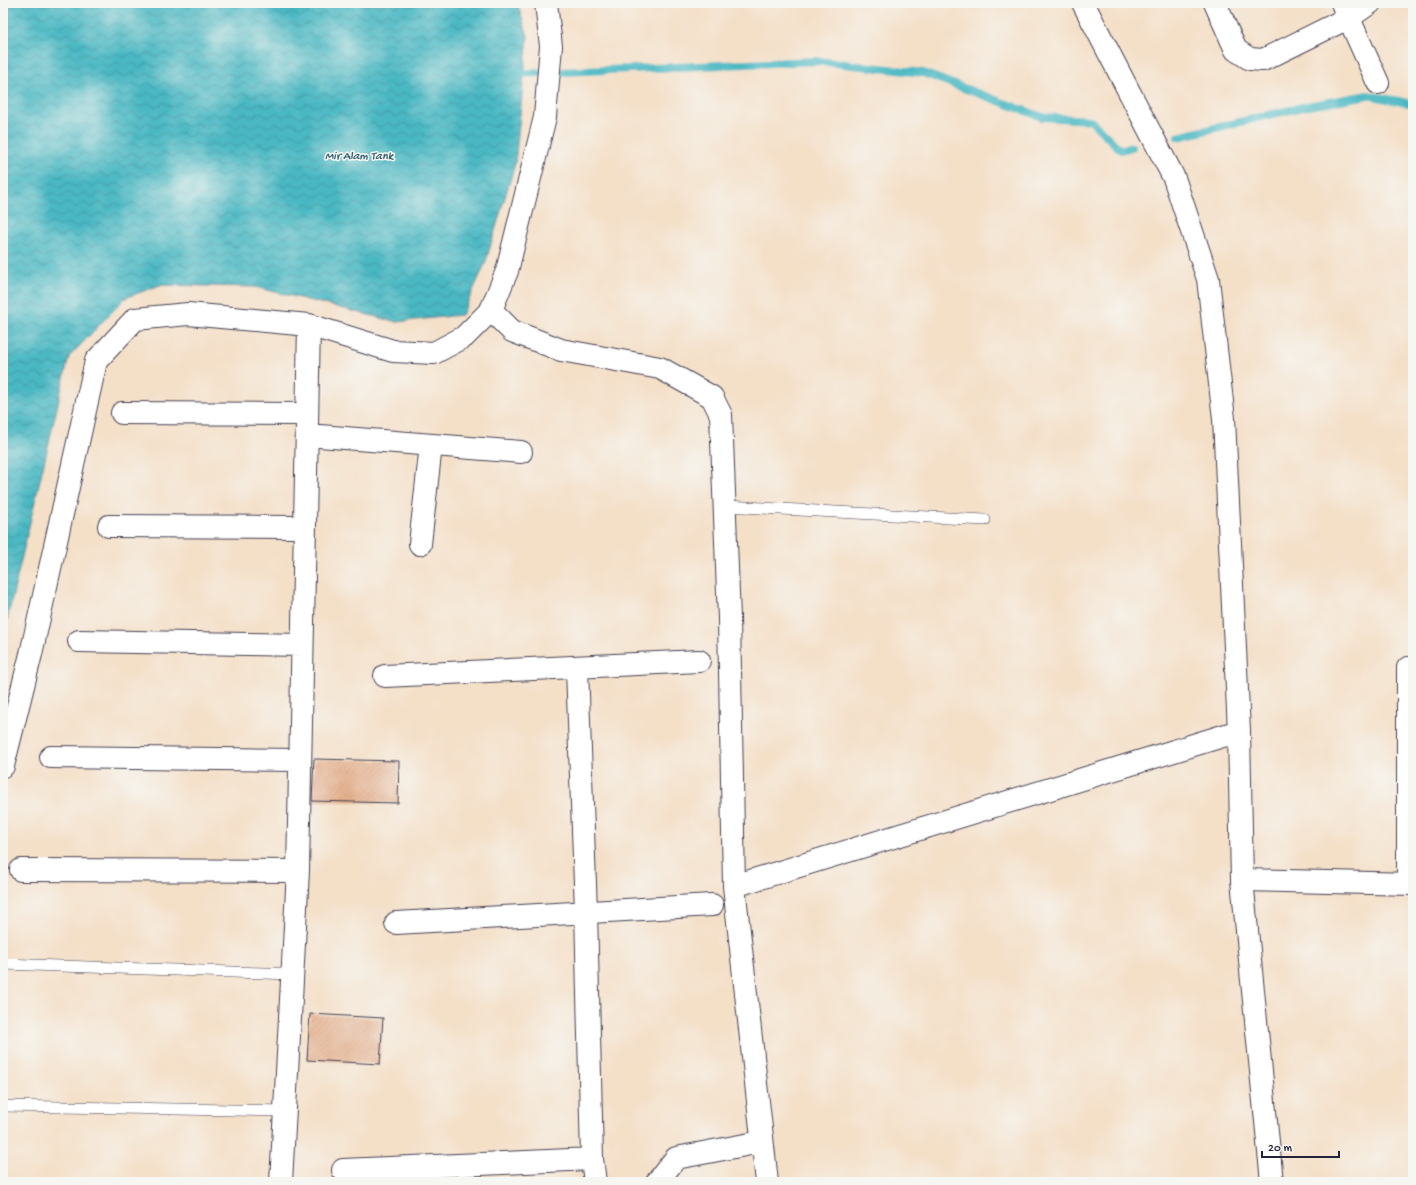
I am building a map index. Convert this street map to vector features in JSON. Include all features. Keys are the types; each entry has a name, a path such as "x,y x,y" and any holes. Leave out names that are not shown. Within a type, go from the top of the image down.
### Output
{"street":[{"path":"3,766 31,654 96,361 135,319 188,314 309,324 393,351 434,353 464,337 491,310 507,271 545,117 551,55 546,3"},
{"path":"1083,3 1174,178 1208,279 1224,419 1240,731 1242,880 1272,1182"},
{"path":"1215,3 1236,50 1250,59 1263,60 1346,10 1370,3"},
{"path":"1346,10 1378,83"},
{"path":"491,310 512,331 561,350 660,368 712,397 721,415 725,506 734,886 766,1182"},
{"path":"282,1182 298,871 309,324"},
{"path":"122,412 307,414"},
{"path":"307,435 521,452"},
{"path":"420,544 431,446"},
{"path":"109,526 305,527"},
{"path":"78,641 302,645"},
{"path":"385,676 699,661"},
{"path":"577,668 586,912 592,1159 595,1182"},
{"path":"1242,880 1411,884 1410,721 1408,668"},
{"path":"734,886 1240,731"},
{"path":"51,757 300,760"},
{"path":"21,870 298,871"},
{"path":"396,922 712,905"},
{"path":"657,1182 676,1158 762,1142"},
{"path":"343,1170 592,1159"}],"lane":[{"path":"725,506 985,520"},
{"path":"3,964 293,974"},
{"path":"3,1106 285,1110"}],"water":[{"name":"Mir Alam Tank","path":"3,3 517,3 528,36 515,164 485,264 462,315 397,322 255,287 160,285 125,298 69,357 3,637"}],"building":[{"path":"314,759 399,761 398,803 312,801"},
{"path":"310,1014 383,1018 380,1064 307,1060"}],"waterway":[{"path":"515,74 818,61 923,73 1042,117 1090,120 1121,150 1132,147"},
{"path":"1178,137 1302,107 1368,95 1413,104"}]}
